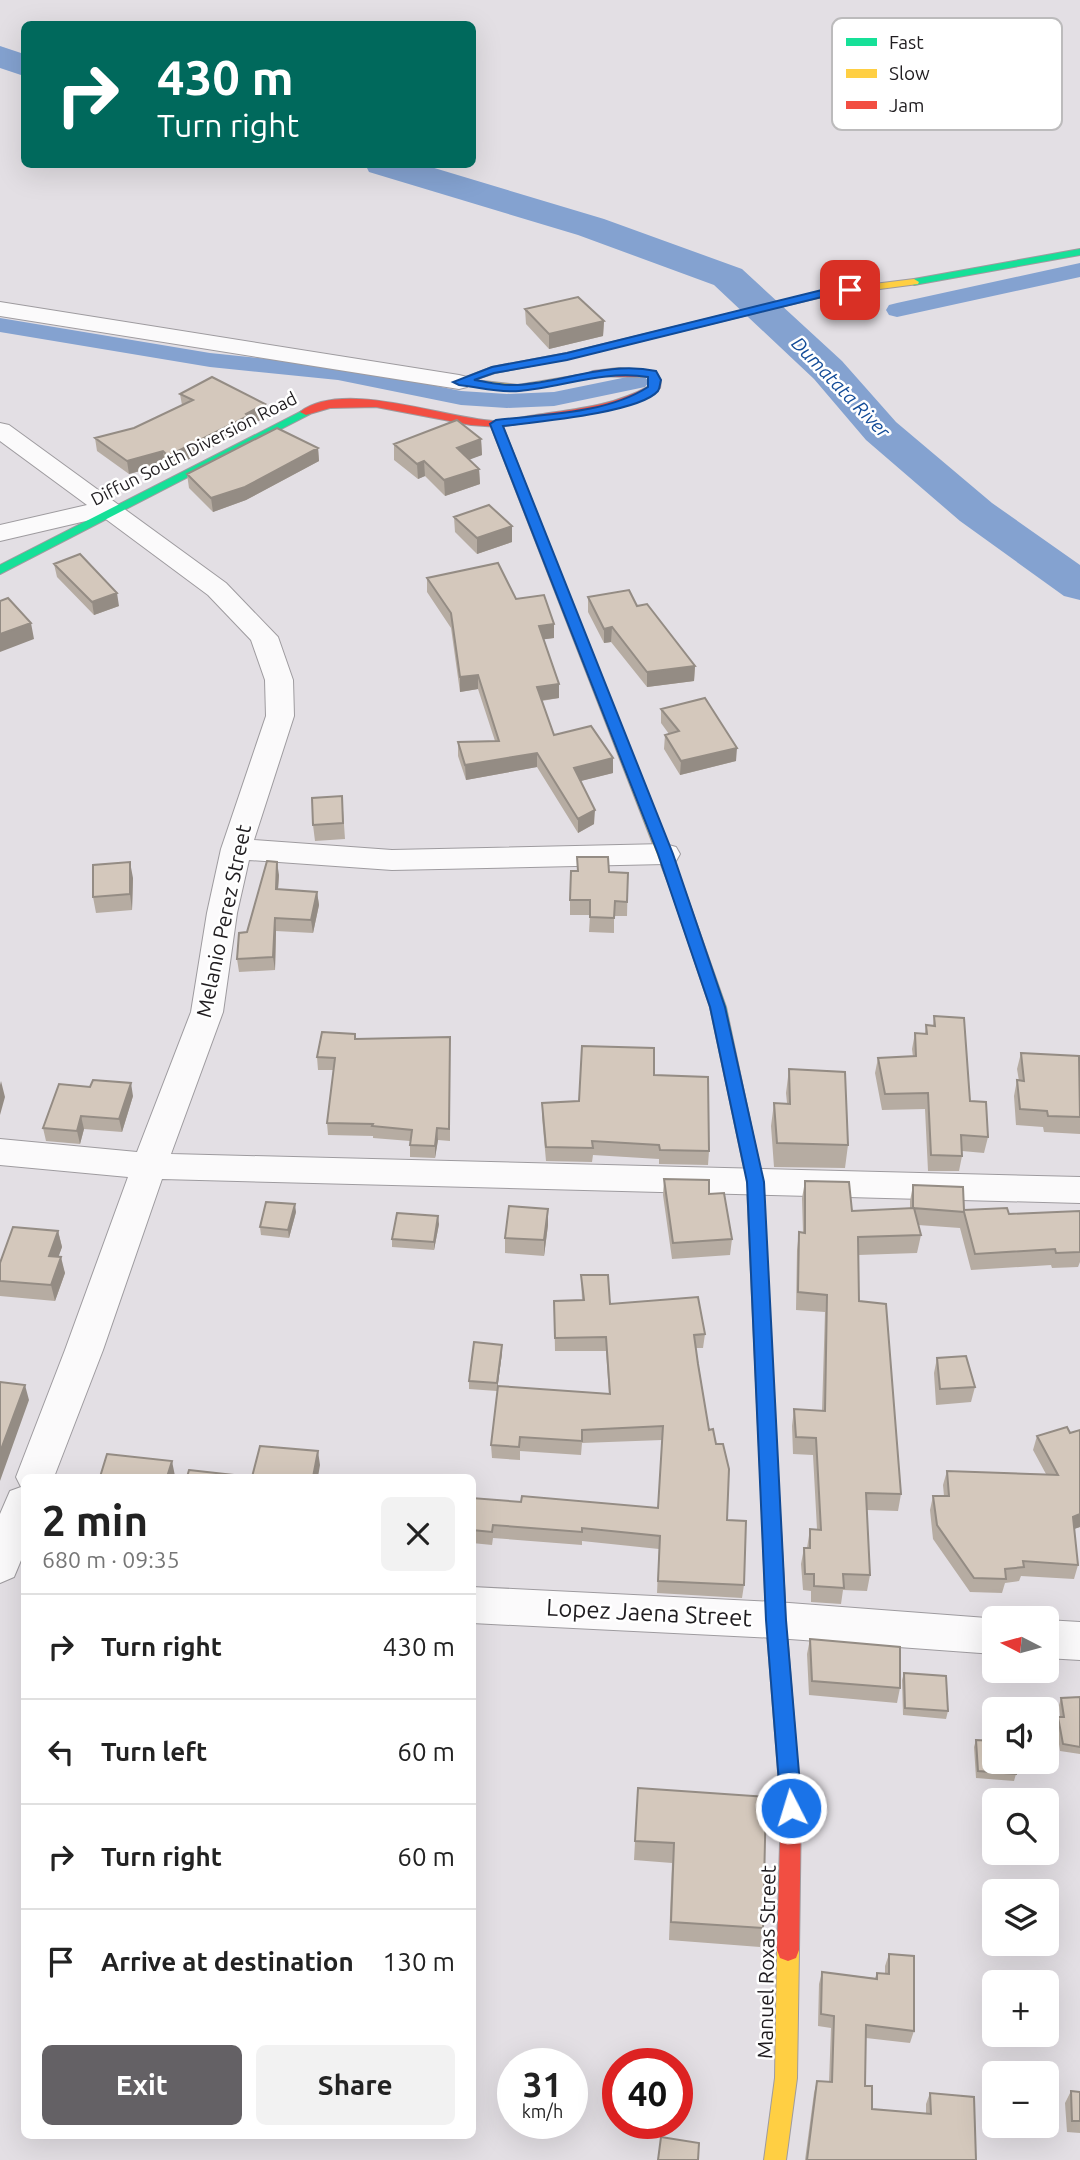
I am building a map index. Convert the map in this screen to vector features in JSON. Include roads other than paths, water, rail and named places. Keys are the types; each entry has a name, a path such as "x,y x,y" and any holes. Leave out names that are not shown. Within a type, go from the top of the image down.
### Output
{"street":[{"path":"0,309 459,382 492,370 567,356 826,293 922,281 1080,252"},
{"name":"Diffun South Diversion Road","path":"0,570 112,510 325,404 353,401 382,403 496,424 582,412 638,398 654,388 655,380 652,374 628,370 516,388 459,382"},
{"name":"Manuel Roxas Street","path":"496,424 666,854 718,1007 755,1182 776,1620 791,1808 786,2078 775,2160"},
{"name":"Melanio Perez Street","path":"0,430 217,589 264,637 279,680 280,716 236,849 222,913 207,1012 84,1350 35,1474"},
{"path":"0,533 112,510"},
{"path":"236,849 392,860 666,854"},
{"path":"0,1152 149,1166 1080,1191"},
{"path":"21,1511 0,1566 21,1569"},
{"name":"Lopez Jaena Street","path":"476,1605 776,1620 982,1634"},
{"path":"1059,1640 1080,1641"}],"waterway":[{"name":"Dumatata River","path":"0,56 21,65"},
{"name":"Dumatata River","path":"395,168 591,227 728,277 828,370 881,431 976,512 1080,586"},
{"path":"897,310 1080,270"},
{"path":"0,325 210,360 338,373 461,398 507,401 554,399 637,382"}]}
